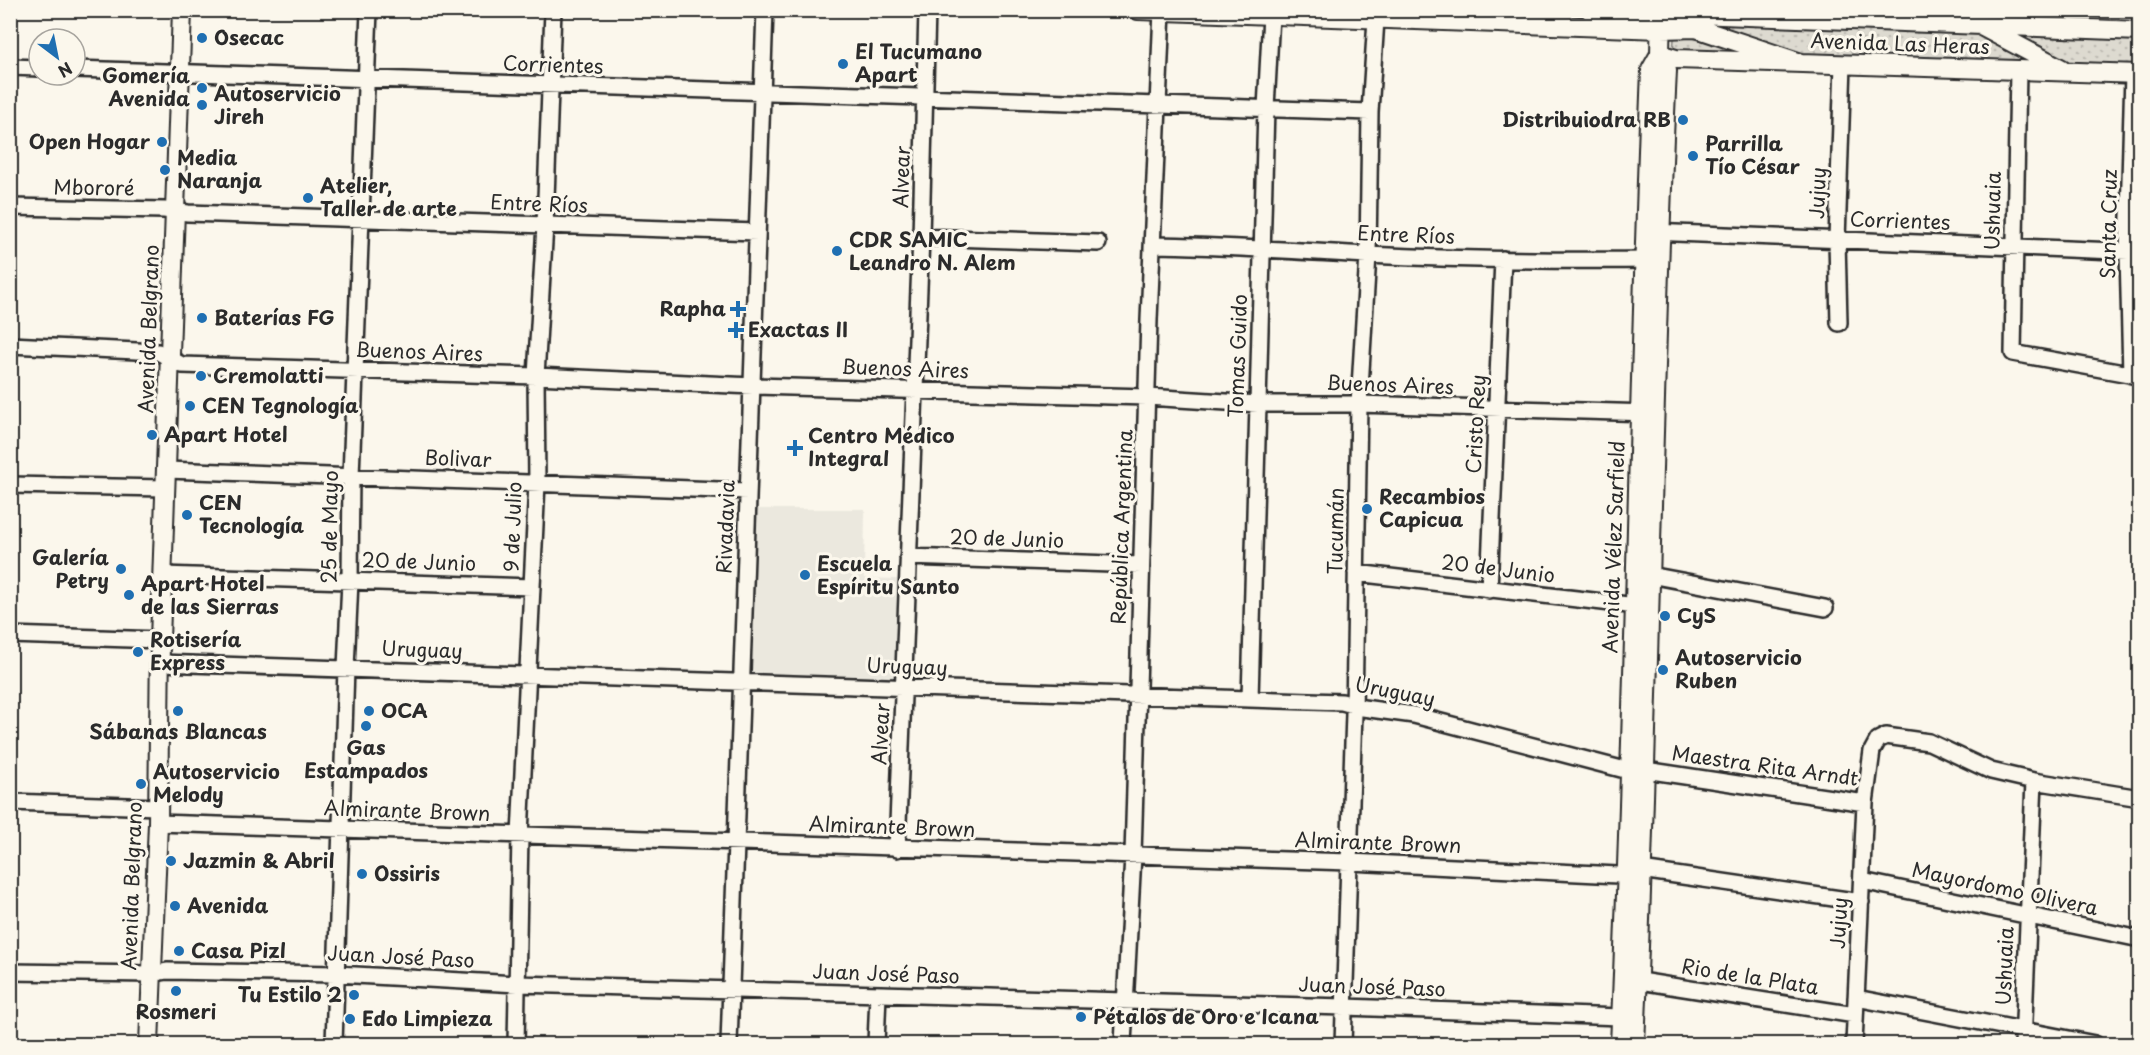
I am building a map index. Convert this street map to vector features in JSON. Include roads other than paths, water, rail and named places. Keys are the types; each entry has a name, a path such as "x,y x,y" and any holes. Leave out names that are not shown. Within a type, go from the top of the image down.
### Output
{"main road":[{"name":"Avenida Belgrano","path":"148,1044 158,815 162,575 183,10"},
{"path":"1138,10 1555,25 1661,17 1801,63"},
{"path":"1527,10 1555,25"},
{"path":"1590,10 1661,17 2139,31"},
{"path":"1894,10 2139,20"},
{"name":"Avenida Vélez Sarfield","path":"1635,1044 1630,979 1648,413 1652,232 1652,70 1660,54 1661,17"},
{"path":"1979,25 2065,71"},
{"name":"Avenida Las Heras","path":"1660,54 1676,59 2136,74"},
{"name":"Avenida Vélez Sarfield","path":"1620,1044 1621,1017 1630,979"}],"street":[{"name":"25 de Mayo","path":"334,1044 350,581 351,476 369,10"},
{"name":"9 de Julio","path":"516,1044 520,836 537,483 536,376 545,225 553,10"},
{"name":"Rivadavia","path":"729,1044 765,10"},
{"name":"Alvear","path":"897,849 921,237 927,10"},
{"name":"República Argentina","path":"1123,1044 1133,855 1141,565 1162,11"},
{"name":"Tomas Guido","path":"1250,699 1266,108 1271,15"},
{"name":"Tucumán","path":"1343,1044 1350,862 1359,404 1368,255 1370,112 1376,19"},
{"name":"Jujuy","path":"1839,323 1837,240 1843,64"},
{"path":"10,68 27,68"},
{"name":"Corrientes","path":"87,69 1370,112"},
{"name":"Ushuaia","path":"2018,70 2013,246 2013,353 2135,375"},
{"name":"Santa Cruz","path":"2135,375 2136,74"},
{"name":"Mbororé","path":"10,207 176,211"},
{"name":"Entre Ríos","path":"176,211 362,220 757,232"},
{"name":"Corrientes","path":"1652,232 2134,252"},
{"path":"921,237 1098,243"},
{"name":"Entre Ríos","path":"1153,245 1262,248 1368,255 1651,260"},
{"name":"Cristo Rey","path":"1489,590 1503,259"},
{"name":"Buenos Aires","path":"10,345 158,352 182,366 1147,397 1258,404 1359,404 1648,413"},
{"name":"Bolivar","path":"10,485 166,479 351,476 747,491"},
{"name":"20 de Junio","path":"908,557 1141,565"},
{"name":"20 de Junio","path":"1356,573 1642,607"},
{"path":"1643,573 1825,608"},
{"name":"20 de Junio","path":"162,575 532,587"},
{"path":"10,635 160,640"},
{"name":"Uruguay","path":"160,663 1342,702 1363,708 1414,715 1637,770"},
{"name":"Maestra Rita Arndt","path":"1637,770 1865,803 1872,751 1878,740 1886,735 1929,742 1991,771 2034,782 2139,798"},
{"name":"Ushuaia","path":"2023,1037 2034,782"},
{"name":"Almirante Brown","path":"10,802 342,830 1633,873"},
{"name":"Jujuy","path":"1854,1044 1865,803"},
{"path":"1633,873 1861,902"},
{"name":"Mayordomo Olivera","path":"1862,881 2139,939"},
{"name":"Juan José Paso","path":"10,972 151,974 167,971 337,974 518,984 1621,1017"},
{"name":"Rio de la Plata","path":"1630,979 1855,1015"},
{"path":"876,1044 878,994"},
{"path":"1856,998 2023,1037 2095,1044"}],"place":[{"name":"Osecac","path":"202,38"},
{"name":"El Tucumano Apart","path":"843,64"},
{"name":"Gomería Avenida","path":"202,88"},
{"name":"Autoservicio Jireh","path":"202,105"},
{"name":"Distribuiodra RB","path":"1683,120"},
{"name":"Open Hogar","path":"162,142"},
{"name":"Parrilla Tío César","path":"1693,156"},
{"name":"Media Naranja","path":"165,170"},
{"name":"Atelier, Taller de arte","path":"308,198"},
{"name":"CDR SAMIC Leandro N. Alem","path":"837,251"},
{"name":"Rapha","path":"738,309"},
{"name":"Baterías FG","path":"202,318"},
{"name":"Exactas II","path":"736,330"},
{"name":"Cremolatti","path":"201,376"},
{"name":"CEN Tegnología","path":"190,406"},
{"name":"Apart Hotel","path":"152,435"},
{"name":"Centro Médico Integral","path":"795,448"},
{"name":"Recambios Capicua","path":"1367,509"},
{"name":"CEN Tecnología","path":"187,515"},
{"name":"Galería Petry","path":"121,569"},
{"name":"Escuela Espíritu Santo","path":"805,575"},
{"name":"Apart Hotel de las Sierras","path":"129,595"},
{"name":"CyS","path":"1665,616"},
{"name":"Rotisería Express","path":"138,652"},
{"name":"Autoservicio Ruben","path":"1663,670"},
{"name":"Sábanas Blancas","path":"178,711"},
{"name":"OCA","path":"369,711"},
{"name":"Gas Estampados","path":"366,726"},
{"name":"Autoservicio Melody","path":"141,784"},
{"name":"Jazmin & Abril","path":"171,861"},
{"name":"Ossiris","path":"362,874"},
{"name":"Avenida","path":"175,906"},
{"name":"Casa Pizl","path":"179,951"},
{"name":"Rosmeri","path":"176,991"},
{"name":"Tu Estilo 2","path":"354,995"},
{"name":"Pétalos de Oro e Icana","path":"1081,1017"},
{"name":"Edo Limpieza","path":"350,1019"}]}
